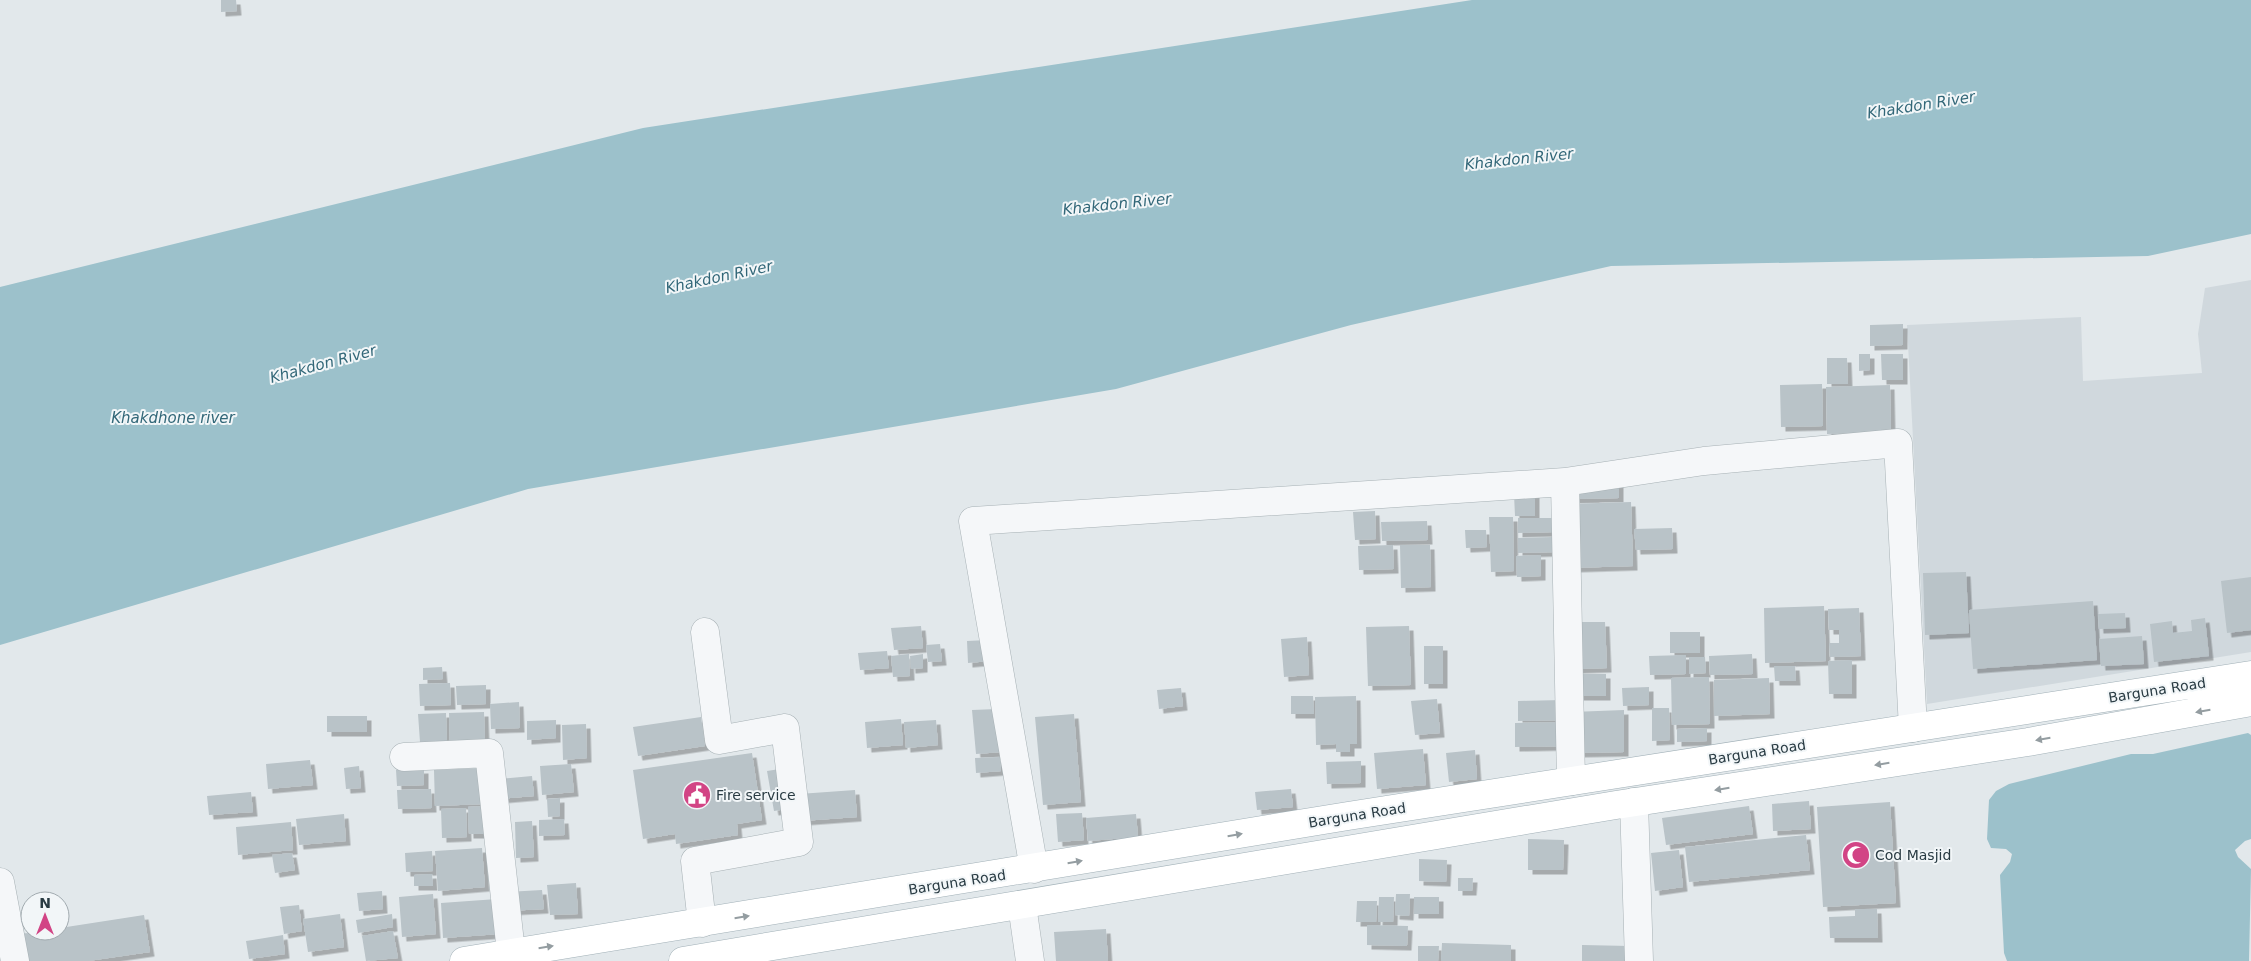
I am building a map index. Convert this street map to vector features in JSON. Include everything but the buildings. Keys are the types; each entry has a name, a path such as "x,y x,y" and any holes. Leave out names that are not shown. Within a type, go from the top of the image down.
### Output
{"main road":[{"name":"Barguna Road","path":"464,961 512,952 702,924 1571,781 2251,675"},
{"name":"Barguna Road","path":"683,961 1634,802 2028,742 2251,702"}],"street":[{"path":"1034,869 974,521 1565,482 1704,461 1898,443 1913,728"},
{"path":"1565,482 1571,781"},
{"path":"702,924 694,861 799,842 784,728 719,740 705,632"},
{"path":"404,757 489,753 512,952"},
{"path":"1634,802 1638,961"},
{"path":"0,882 14,961"},
{"path":"1022,905 1030,961"}],"shaded area":[{"path":"2251,280 2251,652 1927,704 1907,325 2081,317 2083,381 2202,373 2198,334 2205,288"}],"water":[{"name":"Khakdhone river","path":"1472,0 2251,0 2251,234 2148,256 1611,266 1351,325 1116,389 528,489 0,645 0,287 643,128"},
{"path":"2248,733 2251,735 2251,839 2245,841 2235,850 2238,857 2251,869 2249,961 2007,961 2004,953 2000,875 2010,862 2012,854 2006,849 1991,848 1987,839 1989,800 1996,791 2009,784 2131,754 2153,754"}],"place":[{"name":"Fire service","path":"697,795"},
{"name":"Cod Masjid","path":"1856,855"}],"water label":[{"name":"Khakdon River","path":"1921,105"},
{"name":"Khakdon River","path":"1519,159"},
{"name":"Khakdon River","path":"1117,204"},
{"name":"Khakdon River","path":"719,277"},
{"name":"Khakdon River","path":"323,364"}]}
